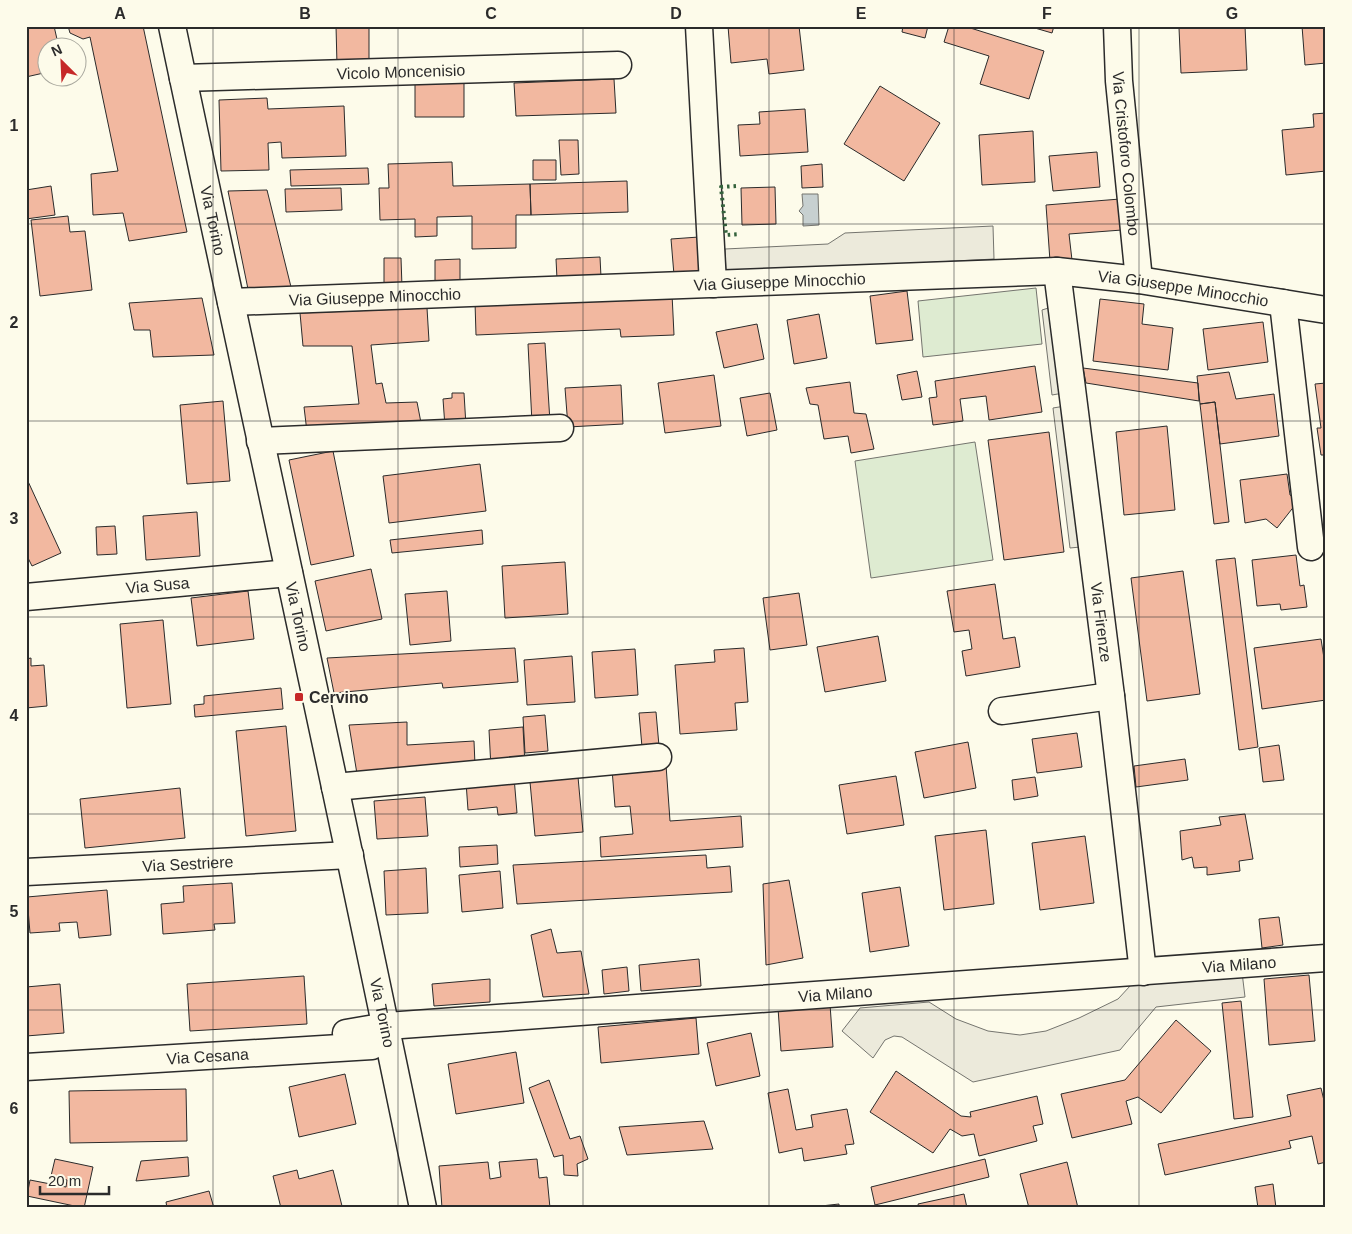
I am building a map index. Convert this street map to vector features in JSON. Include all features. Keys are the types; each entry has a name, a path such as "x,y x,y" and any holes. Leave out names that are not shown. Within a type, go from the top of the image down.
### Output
{"street":[{"name":"Via Torino","path":"172,26 288,573 389,1035 423,1208"},
{"path":"699,26 713,284"},
{"name":"Via Cristoforo Colombo","path":"1117,26 1120,81 1139,280"},
{"name":"Vicolo Moncenisio","path":"183,78 618,65"},
{"name":"Via Giuseppe Minocchio","path":"231,302 1057,271 1139,280 1326,310"},
{"name":"Via Firenze","path":"1057,271 1111,696 1143,972"},
{"path":"1283,303 1310,546"},
{"path":"260,441 560,428"},
{"name":"Via Susa","path":"26,597 288,573"},
{"path":"1002,711 1111,696"},
{"path":"335,787 658,757"},
{"name":"Via Sestriere","path":"26,872 350,855"},
{"name":"Via Milano","path":"346,1033 389,1035 1326,958"},
{"name":"Via Cesana","path":"26,1066 389,1035"}],"green space":[{"path":"1036,288 1042,344 923,357 918,301"},
{"path":"975,442 993,560 871,578 855,461"}],"shaded area":[{"path":"802,194 818,194 819,225 803,226 803,215 799,211 803,206"},
{"path":"993,226 994,259 726,273 725,249 828,244 845,233"},
{"path":"1058,305 1069,392 1052,395 1042,310"},
{"path":"1071,405 1091,546 1070,548 1053,408"},
{"path":"1241,964 1245,997 1156,1007 1120,1050 973,1082 902,1037 894,1036 885,1040 873,1058 842,1031 860,1008 929,1002 956,1019 988,1031 1020,1035 1046,1031 1079,1018 1118,999 1143,972"}],"building":[{"path":"26,26 54,26 57,38 38,38 38,74 26,77"},
{"path":"68,26 143,26 187,232 129,241 123,213 93,215 91,174 118,171 90,37 81,38 70,33"},
{"path":"289,26 289,27 192,27"},
{"path":"336,26 369,26 369,65 337,65"},
{"path":"728,26 767,26 768,28 799,26 804,70 769,74 767,59 731,63"},
{"path":"903,26 928,26 925,38 902,32"},
{"path":"949,26 964,26 1044,51 1029,99 980,84 989,56 944,42"},
{"path":"1028,26 1054,26 1052,33"},
{"path":"1245,26 1247,70 1181,73 1179,28"},
{"path":"1302,26 1326,26 1326,63 1305,65"},
{"path":"614,79 616,113 516,116 514,83"},
{"path":"464,80 464,117 415,117 415,81"},
{"path":"880,86 940,123 904,181 844,144"},
{"path":"267,98 268,109 344,106 346,156 282,158 281,142 268,143 269,170 221,171 219,100"},
{"path":"805,109 808,152 740,156 738,125 760,124 759,112"},
{"path":"1326,113 1326,171 1286,175 1282,130 1314,127 1313,114"},
{"path":"1033,131 1035,182 982,185 979,135"},
{"path":"559,140 578,140 579,174 561,175"},
{"path":"1097,152 1100,187 1053,191 1049,156"},
{"path":"533,160 556,160 556,180 533,180"},
{"path":"452,162 453,186 530,184 531,215 516,215 516,248 472,249 472,216 437,217 437,236 415,237 415,219 380,220 379,188 389,188 388,164"},
{"path":"822,164 823,187 802,188 801,166"},
{"path":"368,168 369,184 291,186 290,170"},
{"path":"627,181 628,212 531,215 530,184"},
{"path":"51,186 55,215 26,219 26,190"},
{"path":"775,187 776,224 742,225 741,188"},
{"path":"341,188 342,210 286,212 285,189"},
{"path":"267,190 292,291 249,294 228,191"},
{"path":"1120,199 1122,230 1069,234 1072,260 1050,261 1046,205"},
{"path":"68,216 70,232 85,231 92,290 40,296 31,220"},
{"path":"699,237 702,272 674,275 671,239"},
{"path":"600,257 601,277 557,279 556,259"},
{"path":"384,258 401,258 402,287 384,287"},
{"path":"460,259 460,284 435,284 435,260"},
{"path":"907,291 913,340 876,344 870,296"},
{"path":"672,294 674,335 621,337 620,329 476,335 475,302"},
{"path":"202,298 214,355 153,357 150,330 134,330 129,303"},
{"path":"1100,299 1144,304 1142,324 1173,328 1168,370 1093,361"},
{"path":"427,308 429,341 371,345 376,384 382,383 386,403 417,402 422,428 307,432 304,407 359,404 352,346 303,346 300,313"},
{"path":"819,314 827,358 794,364 787,320"},
{"path":"1263,322 1268,362 1208,370 1203,329"},
{"path":"757,324 764,359 724,368 716,332"},
{"path":"545,343 550,422 532,423 528,344"},
{"path":"1035,366 1042,412 989,420 986,396 960,399 963,421 933,425 929,398 937,397 935,381"},
{"path":"1083,368 1198,383 1199,401 1086,383"},
{"path":"917,371 922,397 902,400 897,375"},
{"path":"1229,372 1236,399 1274,394 1279,436 1220,444 1215,402 1200,404 1197,376"},
{"path":"714,375 721,426 665,433 658,383"},
{"path":"850,382 854,413 866,414 874,449 851,453 848,436 824,439 818,405 810,404 806,388"},
{"path":"1326,383 1326,455 1321,455 1317,428 1321,428 1315,384"},
{"path":"621,385 623,424 568,427 565,388"},
{"path":"452,393 464,393 466,426 445,427 443,399 452,398"},
{"path":"770,393 777,430 747,436 740,398"},
{"path":"223,401 230,481 187,484 180,405"},
{"path":"1215,402 1229,522 1214,524 1200,404"},
{"path":"1167,426 1175,510 1124,515 1116,432"},
{"path":"1049,432 1064,552 1004,560 988,440"},
{"path":"333,451 354,556 311,565 289,460"},
{"path":"480,464 486,511 389,523 383,476"},
{"path":"1287,474 1290,495 1299,500 1277,528 1266,519 1245,523 1240,480"},
{"path":"26,477 61,553 32,566 26,554"},
{"path":"197,512 200,556 146,560 143,516"},
{"path":"115,526 117,554 97,555 96,527"},
{"path":"482,530 483,544 392,553 390,540"},
{"path":"1296,555 1300,586 1304,585 1307,607 1281,610 1280,604 1257,606 1252,560"},
{"path":"1235,558 1258,747 1239,750 1216,560"},
{"path":"565,562 568,614 505,618 502,566"},
{"path":"371,569 382,619 326,631 315,581"},
{"path":"1183,571 1200,694 1147,701 1131,578"},
{"path":"995,584 1003,639 1015,637 1020,667 966,676 962,651 972,649 969,630 954,632 947,591"},
{"path":"248,591 254,639 197,646 191,598"},
{"path":"447,591 451,641 410,645 405,594"},
{"path":"799,593 807,645 770,650 763,598"},
{"path":"163,620 171,704 127,708 120,624"},
{"path":"878,636 886,681 825,692 817,647"},
{"path":"1321,639 1326,671 1326,700 1262,709 1254,648"},
{"path":"515,648 518,682 443,688 442,683 334,693 327,658"},
{"path":"744,648 748,702 735,703 737,730 680,734 675,665 715,662 714,650"},
{"path":"635,649 638,695 595,698 592,652"},
{"path":"572,656 575,702 527,705 524,660"},
{"path":"31,658 31,666 44,665 47,706 26,708 26,659"},
{"path":"281,688 283,709 195,717 194,705 204,704 204,696"},
{"path":"656,712 659,746 642,747 639,713"},
{"path":"545,715 548,751 525,753 523,717"},
{"path":"407,722 407,745 474,741 475,765 357,774 349,725"},
{"path":"286,726 296,831 246,836 236,731"},
{"path":"523,727 525,765 491,768 489,730"},
{"path":"1077,733 1082,767 1037,773 1032,739"},
{"path":"968,742 976,788 924,798 915,752"},
{"path":"1279,745 1284,780 1263,782 1259,748"},
{"path":"1185,759 1188,780 1136,787 1134,766"},
{"path":"666,765 670,821 741,816 743,847 601,857 600,837 633,834 630,806 615,807 612,769"},
{"path":"896,776 904,825 847,834 839,785"},
{"path":"514,777 517,813 498,815 497,807 468,810 466,782"},
{"path":"578,777 583,832 535,836 530,782"},
{"path":"1035,777 1038,796 1014,800 1012,780"},
{"path":"180,788 185,838 85,848 80,799"},
{"path":"425,797 428,836 377,839 374,801"},
{"path":"1245,814 1253,859 1239,861 1240,871 1207,875 1207,867 1194,868 1192,857 1182,860 1180,831 1221,825 1219,817"},
{"path":"986,830 994,904 944,910 935,836"},
{"path":"1085,836 1094,903 1040,910 1032,843"},
{"path":"497,845 498,864 460,867 459,847"},
{"path":"706,855 707,868 730,866 732,892 517,904 513,865"},
{"path":"426,868 428,913 386,915 384,871"},
{"path":"500,871 503,908 462,912 459,875"},
{"path":"789,880 803,958 766,965 763,884"},
{"path":"232,883 235,923 214,924 215,930 163,934 161,904 184,902 183,886"},
{"path":"900,887 909,946 870,952 862,893"},
{"path":"107,890 111,935 79,938 77,922 59,923 60,931 30,933 27,897"},
{"path":"1279,917 1283,945 1262,948 1259,919"},
{"path":"551,929 557,953 581,951 589,994 543,997 531,935"},
{"path":"699,959 701,986 641,991 639,965"},
{"path":"627,967 629,991 604,994 602,970"},
{"path":"1309,975 1315,1041 1269,1045 1264,979"},
{"path":"304,976 307,1024 190,1031 187,984"},
{"path":"490,979 490,1002 434,1006 432,984"},
{"path":"60,984 64,1033 26,1036 26,987"},
{"path":"1241,1001 1253,1117 1234,1119 1222,1003"},
{"path":"830,1004 833,1047 781,1051 778,1008"},
{"path":"696,1018 699,1054 601,1063 598,1027"},
{"path":"1176,1020 1211,1051 1161,1113 1138,1097 1126,1101 1132,1124 1072,1138 1061,1094 1125,1080"},
{"path":"751,1033 760,1076 716,1086 707,1043"},
{"path":"516,1052 524,1103 456,1114 448,1064"},
{"path":"896,1071 961,1116 971,1117 970,1112 1037,1096 1043,1124 1033,1126 1037,1141 979,1156 974,1134 962,1136 950,1129 933,1153 870,1112"},
{"path":"345,1074 356,1124 299,1137 289,1087"},
{"path":"549,1080 570,1139 580,1136 588,1159 577,1164 578,1176 564,1175 563,1155 554,1157 529,1088"},
{"path":"1321,1088 1326,1109 1326,1162 1318,1164 1312,1136 1289,1141 1291,1148 1165,1175 1158,1144 1291,1116 1287,1095"},
{"path":"186,1089 187,1141 70,1143 69,1091"},
{"path":"788,1089 796,1130 813,1127 811,1115 847,1109 854,1144 845,1145 847,1154 804,1161 802,1148 779,1153 768,1093"},
{"path":"704,1121 713,1149 627,1155 619,1127"},
{"path":"188,1157 189,1176 136,1181 141,1161"},
{"path":"55,1159 93,1167 84,1208 27,1196 30,1180 66,1187 67,1180 51,1176"},
{"path":"537,1159 539,1178 547,1177 550,1208 442,1208 439,1166 488,1162 490,1179 501,1177 499,1162"},
{"path":"985,1159 989,1177 875,1205 871,1187"},
{"path":"1067,1162 1078,1208 1029,1208 1020,1174"},
{"path":"297,1170 299,1179 333,1170 342,1206 335,1208 281,1208 273,1176"},
{"path":"1273,1184 1276,1208 1258,1208 1255,1187"},
{"path":"209,1191 214,1208 167,1208 166,1202"},
{"path":"964,1194 967,1208 919,1208 918,1204"},
{"path":"839,1204 839,1208 803,1208"}],"hedge":[{"path":"736,186 721,187 726,235 740,234"}],"place":[{"name":"Cervino","path":"299,697"}]}
